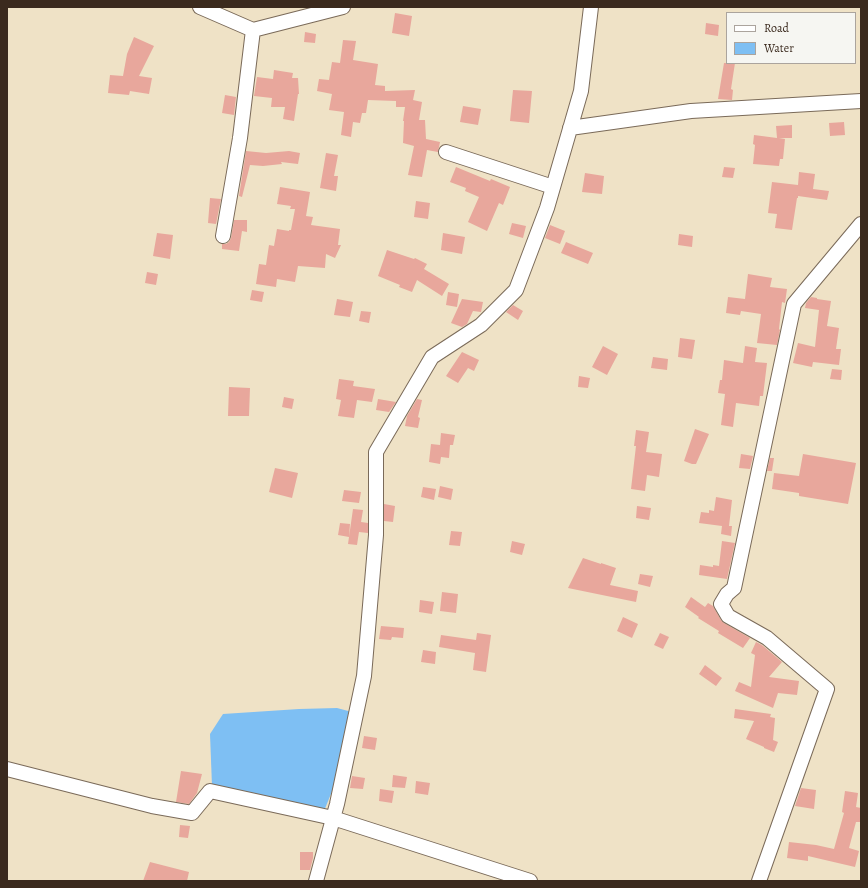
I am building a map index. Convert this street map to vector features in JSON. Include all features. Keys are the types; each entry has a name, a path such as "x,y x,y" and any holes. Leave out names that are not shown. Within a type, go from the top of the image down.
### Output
{"street":[{"path":"200,7 227,13 252,30"},
{"path":"252,30 325,9 343,7"},
{"path":"316,881 333,818 364,676 376,535 376,452 432,357 481,325 516,290 547,208 581,91 591,7"},
{"path":"223,236 240,138 252,30"},
{"path":"570,128 691,111 859,105"},
{"path":"446,152 553,187"},
{"path":"759,881 827,689 767,638 728,616 721,604 727,594 734,588 794,304 861,224"},
{"path":"7,769 152,806 192,813 210,791 333,818 530,881"}],"water":[{"path":"337,708 352,712 335,784 324,811 212,786 210,734 223,714"}],"building":[{"path":"395,13 412,16 409,36 392,33"},
{"path":"706,23 719,25 718,36 705,34"},
{"path":"305,32 316,34 315,43 304,42"},
{"path":"134,37 154,46 139,76 152,78 149,94 130,91 129,95 108,93 110,75 123,76 127,54"},
{"path":"343,40 356,41 353,60 378,64 375,85 385,86 385,91 415,90 413,100 422,102 419,120 425,120 426,139 440,142 438,152 427,150 422,177 408,175 414,146 403,143 403,121 405,107 396,107 396,101 368,100 366,113 362,113 360,123 353,122 351,137 341,135 344,112 329,110 332,94 317,91 319,79 329,80 332,62 340,63"},
{"path":"724,63 735,64 731,89 733,90 732,100 718,99"},
{"path":"274,70 293,73 292,78 298,78 299,94 294,121 283,119 285,107 271,107 272,98 254,96 257,77 273,79"},
{"path":"513,90 532,91 529,123 510,121"},
{"path":"225,95 236,97 234,115 222,113"},
{"path":"463,106 481,109 478,125 460,122"},
{"path":"844,122 845,135 830,136 829,123"},
{"path":"792,125 792,138 779,138 785,139 783,159 780,159 779,166 753,164 755,145 753,144 754,135 777,138 776,126"},
{"path":"246,151 266,153 289,151 300,153 298,164 281,162 282,164 263,166 250,165 242,197 239,196"},
{"path":"326,153 338,155 334,176 338,176 336,191 320,188"},
{"path":"456,167 490,181 491,179 510,187 503,205 499,203 487,231 468,222 479,197 465,191 466,188 450,182"},
{"path":"724,167 735,168 733,178 722,177"},
{"path":"799,172 815,174 813,189 829,191 827,200 798,196 792,230 775,228 777,214 768,213 772,182 798,185"},
{"path":"585,173 604,176 602,194 582,192"},
{"path":"280,187 310,192 306,216 313,217 311,225 340,229 338,245 341,245 335,258 326,254 325,268 298,266 295,282 277,279 276,287 256,284 259,264 266,265 269,245 274,246 277,229 291,230 295,209 290,209 291,206 277,204"},
{"path":"210,198 221,199 216,224 208,223"},
{"path":"416,201 430,203 428,219 414,217"},
{"path":"234,220 247,220 247,232 242,231 239,251 222,249 222,244 229,242 231,238"},
{"path":"512,223 526,226 523,238 509,234"},
{"path":"550,225 565,231 560,244 545,238"},
{"path":"157,233 173,235 170,259 153,256"},
{"path":"443,233 465,237 462,254 441,250"},
{"path":"679,234 693,236 692,247 678,245"},
{"path":"566,242 593,253 588,264 561,253"},
{"path":"387,250 414,259 415,258 427,264 424,269 449,284 442,296 417,280 412,292 399,287 400,285 378,276"},
{"path":"147,272 158,274 156,285 145,283"},
{"path":"748,274 772,278 770,287 787,289 785,303 782,302 780,330 777,345 757,343 761,314 741,311 740,315 726,313 728,297 745,299"},
{"path":"252,290 264,292 262,302 250,300"},
{"path":"448,292 459,294 457,307 446,305"},
{"path":"811,297 831,301 827,326 839,328 836,349 841,349 839,365 813,362 812,367 793,363 798,343 815,347 819,310 805,308 806,303"},
{"path":"337,299 353,302 350,317 334,315"},
{"path":"462,299 483,302 481,312 473,311 467,324 462,327 451,323"},
{"path":"513,305 523,311 518,320 506,312"},
{"path":"361,311 371,312 369,323 359,321"},
{"path":"680,338 695,340 692,359 678,357"},
{"path":"603,346 618,354 607,375 592,367"},
{"path":"745,346 757,348 755,362 767,363 763,396 760,396 759,406 736,403 733,427 721,425 725,394 718,393 720,380 722,380 724,360 743,363"},
{"path":"462,352 479,360 474,371 468,368 458,383 446,376"},
{"path":"653,357 668,359 667,370 651,368"},
{"path":"832,369 842,370 841,380 830,379"},
{"path":"579,376 590,378 588,388 578,387"},
{"path":"339,379 354,381 353,386 375,389 372,402 357,400 354,418 338,416 341,400 336,399"},
{"path":"229,387 250,388 249,416 228,416"},
{"path":"284,397 294,399 292,409 282,407"},
{"path":"378,399 396,402 389,412 376,410"},
{"path":"417,399 422,400 418,417 420,418 418,428 405,426 407,416"},
{"path":"695,429 709,434 696,464 692,464 684,461"},
{"path":"636,430 649,432 646,452 662,454 659,477 647,475 645,491 631,489 636,446 634,446"},
{"path":"441,433 455,435 453,445 450,445 449,458 441,457 440,464 429,462 431,444 440,445"},
{"path":"741,454 753,456 750,469 739,468"},
{"path":"803,454 856,463 848,504 799,496 799,493 772,489 774,473 799,476"},
{"path":"770,458 774,458 772,471 767,471"},
{"path":"275,468 298,473 292,498 269,492"},
{"path":"440,486 453,489 451,500 438,497"},
{"path":"423,487 436,489 434,500 421,497"},
{"path":"344,490 361,492 359,503 342,501"},
{"path":"716,497 732,500 729,526 732,526 731,536 721,534 722,526 699,523 701,512 709,513 709,510 714,511"},
{"path":"384,504 395,506 393,522 384,521"},
{"path":"637,506 651,508 649,520 636,518"},
{"path":"353,509 363,510 361,522 368,523 368,533 359,532 357,545 348,544"},
{"path":"340,523 350,524 349,537 338,535"},
{"path":"451,531 462,532 460,546 449,545"},
{"path":"512,541 525,544 522,555 510,552"},
{"path":"722,541 735,543 727,579 699,575 700,565 713,567 713,565 719,566"},
{"path":"583,558 616,568 610,585 638,591 636,602 568,588"},
{"path":"640,574 653,576 650,587 638,584"},
{"path":"442,592 458,594 456,613 440,611"},
{"path":"691,597 705,607 708,603 713,606 724,623 750,638 743,648 718,633 719,631 698,618 699,617 685,607"},
{"path":"420,600 434,602 432,614 419,612"},
{"path":"623,617 638,624 632,638 617,631"},
{"path":"381,626 404,628 403,638 392,637 391,640 379,639"},
{"path":"477,633 491,635 486,672 473,670 475,653 439,647 441,635 476,640"},
{"path":"660,633 669,637 663,649 654,645"},
{"path":"756,642 762,645 782,662 769,677 799,681 797,695 778,693 773,708 735,691 739,682 751,687 755,655 751,653"},
{"path":"423,650 436,652 435,664 421,662"},
{"path":"705,665 722,678 716,686 699,674"},
{"path":"735,709 771,714 770,717 775,718 773,740 778,742 774,752 746,739 754,721 734,718"},
{"path":"364,736 377,738 375,750 362,748"},
{"path":"181,771 202,774 197,793 189,804 176,802"},
{"path":"393,775 407,777 405,788 392,787"},
{"path":"352,776 365,778 363,789 350,788"},
{"path":"416,781 430,783 428,795 415,793"},
{"path":"801,788 816,790 814,809 795,806"},
{"path":"380,789 394,791 392,803 379,801"},
{"path":"845,791 858,793 856,807 861,808 861,822 856,822 849,848 859,851 855,867 808,856 808,861 787,858 789,842 834,849 844,813 842,812"},
{"path":"180,825 190,826 188,838 179,837"},
{"path":"300,852 313,852 310,870 300,870"},
{"path":"150,862 189,872 187,881 143,881"}]}
